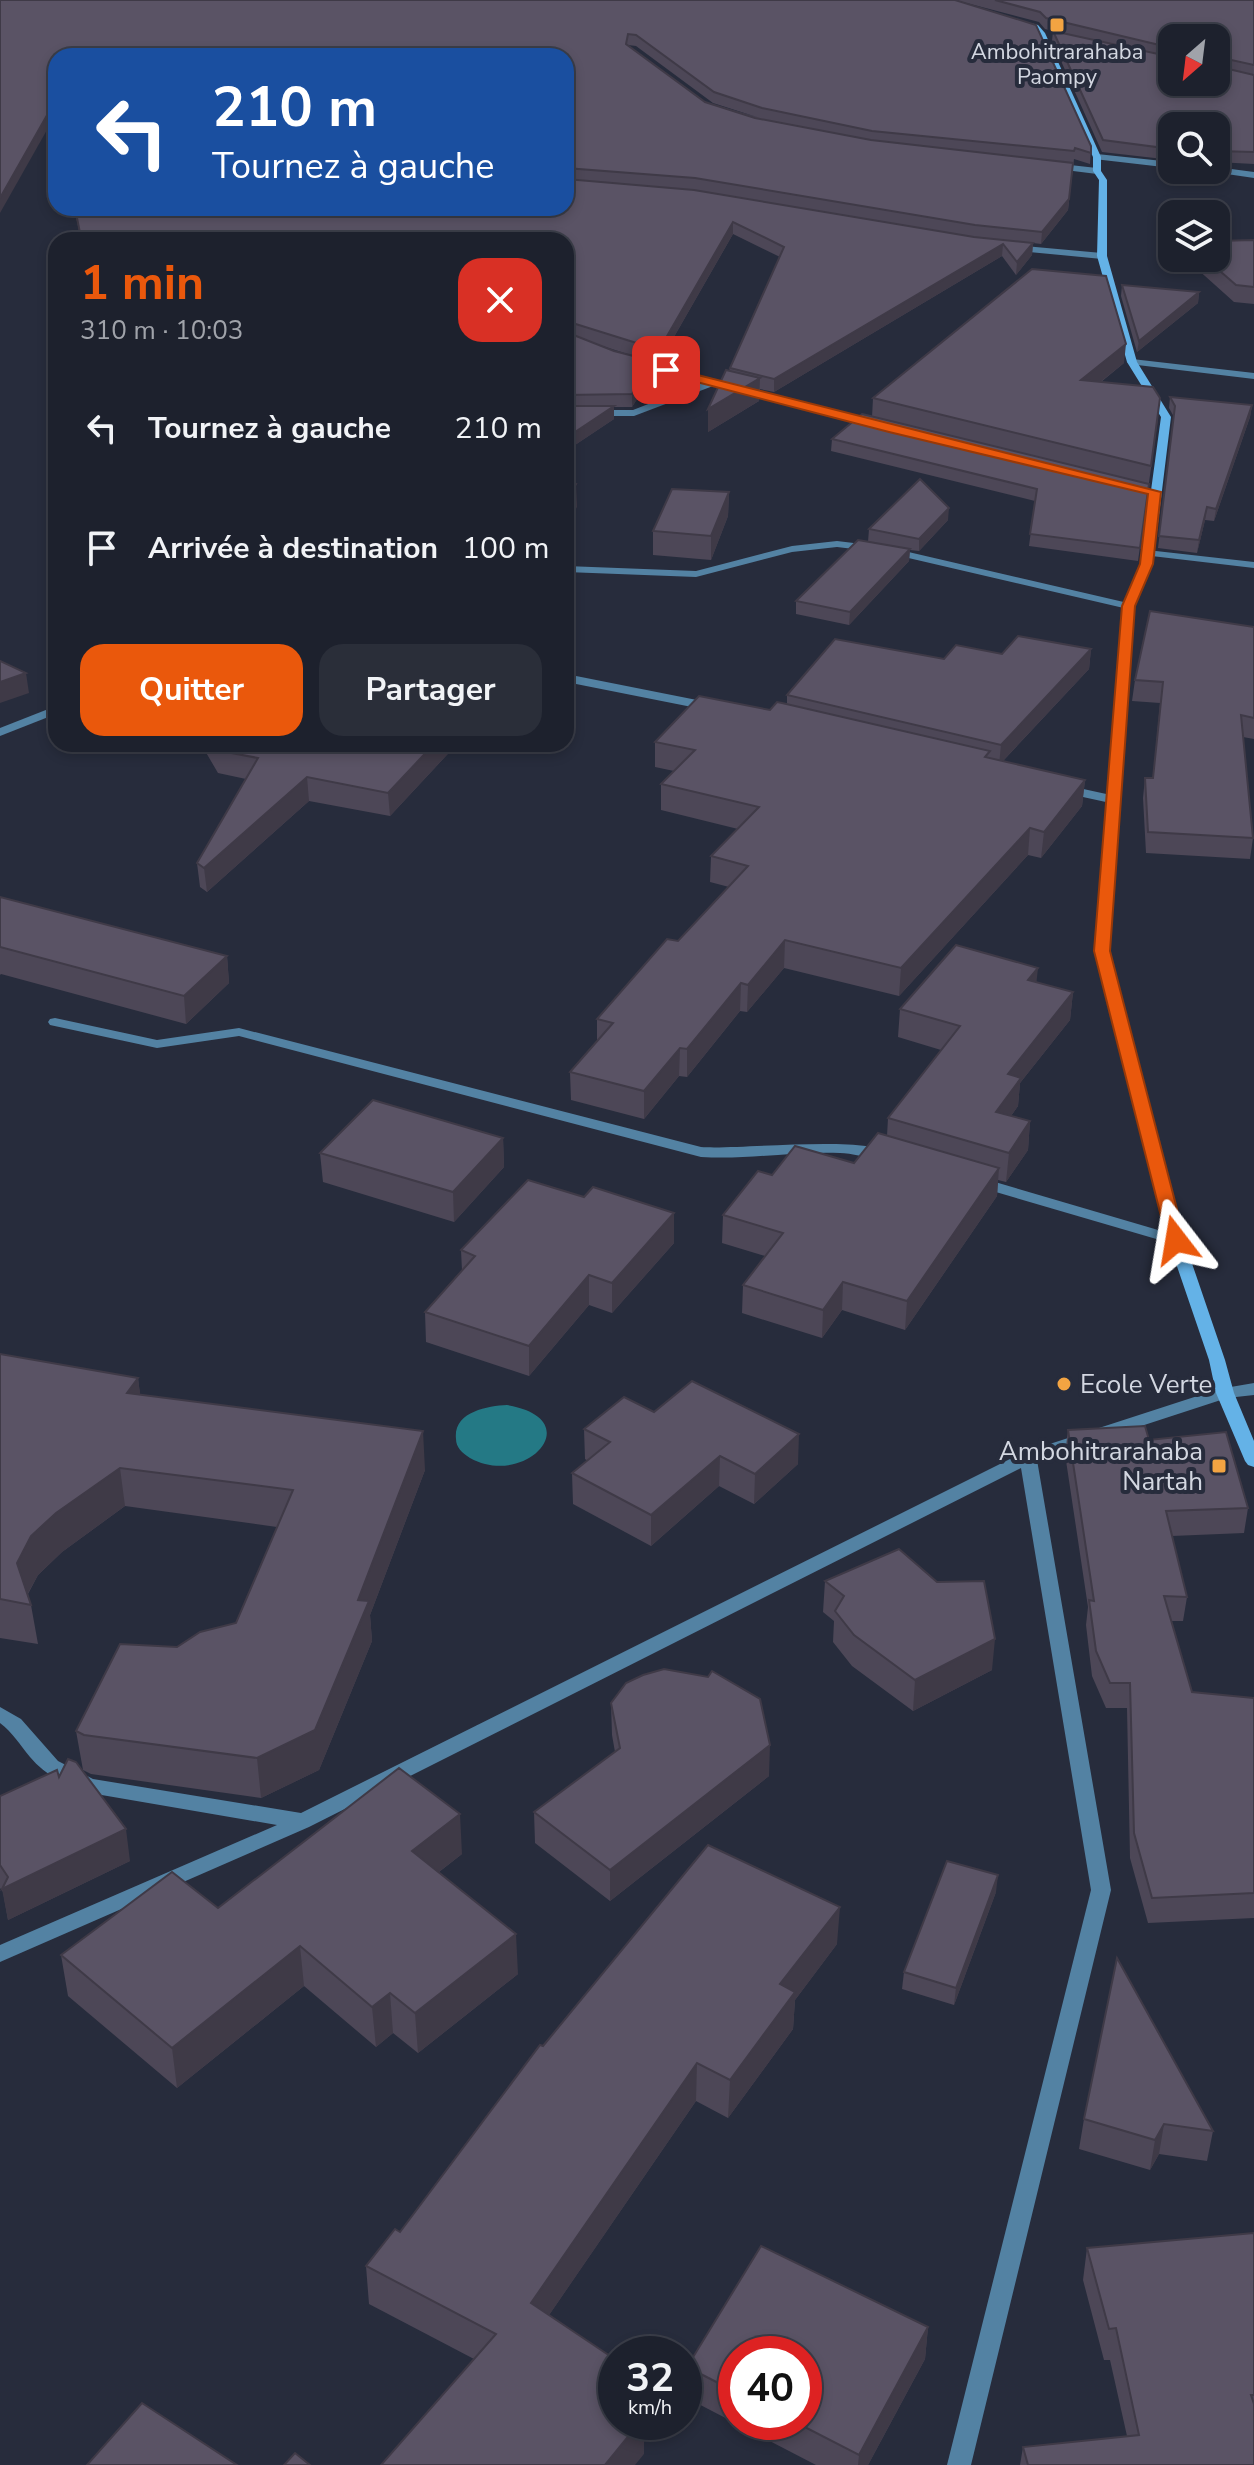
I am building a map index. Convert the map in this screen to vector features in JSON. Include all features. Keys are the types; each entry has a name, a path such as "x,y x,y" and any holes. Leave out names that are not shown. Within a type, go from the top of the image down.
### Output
{"street":[{"path":"1007,19 1035,27 1041,33 1097,157 1097,171 1103,180 1102,256 1132,362 1166,417 1147,564 1128,606 1102,951 1176,1240 1217,1360 1225,1393 1254,1461"},
{"path":"1041,33 1056,37"},
{"path":"1097,157 1158,164"},
{"path":"1034,164 1097,171"},
{"path":"1230,172 1254,175"},
{"path":"1002,247 1102,256"},
{"path":"618,359 894,430"},
{"path":"1132,362 1254,376"},
{"path":"574,413 634,413 714,382"},
{"path":"1140,489 1154,492"},
{"path":"574,569 696,574 792,549 837,544 887,550 1128,606"},
{"path":"1147,553 1254,565"},
{"path":"574,680 720,709"},
{"path":"0,732 48,713"},
{"path":"1058,787 1115,800"},
{"path":"55,1022 157,1044 239,1032 701,1152 735,1156 770,1150 866,1149 896,1158"},
{"path":"955,1175 1176,1240"},
{"path":"0,1954 302,1822 1028,1457 1225,1393 1254,1389"},
{"path":"959,2465 1101,1890 1028,1457"},
{"path":"0,1714 19,1724 39,1755 59,1772 90,1786 302,1822"}],"water":[{"path":"507,1405 532,1413 544,1424 547,1436 541,1448 528,1459 511,1465 491,1465 462,1452 456,1439 460,1422 481,1409"}],"building":[{"path":"0,0 955,0 1036,25 1091,146 1091,153 1075,148 1074,151 872,131 762,108 714,92 636,35 628,34 626,44 705,102 755,118 871,140 1073,163 1069,199 1042,232 975,225 695,178 574,169 574,48 48,48 48,114 0,198"},
{"path":"995,0 1254,0 1254,65 1230,60 1230,24 1158,24 1158,45 1046,18 1040,12"},
{"path":"1053,31 1158,54 1158,96 1230,96 1230,69 1254,75 1254,152 1230,151 1230,112 1158,112 1158,147 1103,140"},
{"path":"574,180 694,190 974,237 1033,243 1017,262 1003,244 774,379 730,368 784,247 733,222 659,350 574,323 574,232 80,232 77,216 574,216"},
{"path":"1254,240 1254,287 1236,285 1221,272 1230,272 1230,241"},
{"path":"1032,269 1106,276 1126,344 1081,380 1153,387 1160,398 1151,466 873,398"},
{"path":"1122,285 1199,292 1139,341"},
{"path":"574,335 614,351 653,361 632,394 574,395"},
{"path":"726,370 760,378 708,409"},
{"path":"1170,397 1252,405 1216,509 1207,507 1199,540 1159,536 1175,406"},
{"path":"574,406 614,406 574,433"},
{"path":"862,414 1149,484 1140,548 1030,534 1037,489 832,439"},
{"path":"920,479 949,508 919,539 869,529"},
{"path":"672,489 729,492 711,536 653,531"},
{"path":"858,540 910,549 850,612 796,601"},
{"path":"1150,611 1254,627 1254,718 1241,715 1253,838 1148,832 1145,778 1153,778 1163,682 1135,680"},
{"path":"1018,636 1091,649 1001,745 787,695 835,639 944,659 956,645 1002,654"},
{"path":"0,661 26,673 0,682"},
{"path":"699,696 770,710 777,702 782,703 990,751 985,757 1085,780 1044,832 1030,828 901,968 785,940 748,985 741,983 687,1049 680,1048 644,1091 570,1072 613,1023 597,1019 667,939 678,941 748,866 711,856 759,807 661,784 695,750 655,742"},
{"path":"226,752 426,752 388,793 307,777 204,868 197,863 258,758"},
{"path":"0,897 227,956 184,996 0,947"},
{"path":"956,945 1038,968 1028,980 1073,992 1008,1074 1021,1078 996,1112 1030,1121 1009,1153 888,1118 960,1026 900,1009"},
{"path":"373,1100 503,1138 453,1192 320,1153"},
{"path":"878,1133 999,1168 907,1301 843,1282 823,1310 743,1285 783,1233 723,1215 758,1171 772,1175 795,1146 854,1163"},
{"path":"528,1180 584,1197 593,1187 674,1213 612,1283 589,1275 529,1346 425,1312 475,1256 461,1250"},
{"path":"0,1354 138,1378 127,1393 423,1431 358,1600 369,1601 315,1730 257,1758 84,1735 76,1731 120,1644 177,1647 200,1632 236,1623 293,1490 120,1468 56,1513 31,1536 17,1563 31,1605 0,1599"},
{"path":"692,1381 799,1434 755,1474 720,1456 651,1515 572,1473 610,1442 584,1429 624,1397 654,1412"},
{"path":"1145,1426 1149,1440 1226,1432 1248,1508 1166,1511 1187,1597 1164,1596 1192,1692 1254,1698 1254,1893 1152,1898 1134,1833 1130,1683 1110,1683 1096,1651 1089,1600 1094,1601 1068,1430"},
{"path":"899,1549 937,1582 984,1581 995,1639 915,1680 854,1635 835,1611 844,1596 825,1581"},
{"path":"664,1669 708,1677 712,1671 760,1699 770,1745 610,1870 534,1812 620,1748 611,1703 626,1683"},
{"path":"68,1759 76,1762 126,1829 2,1889 8,1877 0,1865 0,1796 57,1770 59,1777"},
{"path":"399,1768 460,1814 412,1851 516,1934 415,2013 390,1993 372,2007 300,1946 172,2048 61,1955 172,1872 218,1908"},
{"path":"708,1845 840,1907 780,1984 795,1992 730,2080 697,2063 531,2303 598,2348 598,2440 625,2440 605,2465 381,2465 496,2334 366,2266 395,2229 400,2232 540,2045 543,2046"},
{"path":"947,1861 998,1875 956,1988 904,1972"},
{"path":"1117,1958 1213,2131 1164,2124 1155,2140 1084,2119"},
{"path":"1254,2233 1254,2395 1251,2395 1254,2404 1254,2465 1028,2465 1023,2447 1139,2435 1116,2328 1109,2329 1087,2248"},
{"path":"761,2246 928,2327 859,2455 822,2436 822,2336 718,2336 718,2383 702,2375 702,2342"},
{"path":"142,2403 237,2465 87,2465"},
{"path":"295,2453 310,2465 284,2465"}],"place":[{"name":"Ambohitrarahaba Paompy","path":"1057,25"},
{"name":"Ecole Verte","path":"1064,1384"},
{"name":"Ambohitrarahaba Nartah","path":"1219,1466"}],"route":[{"path":"666,370 894,430 1154,492 1147,564 1128,606 1102,951 1176,1240"}]}
